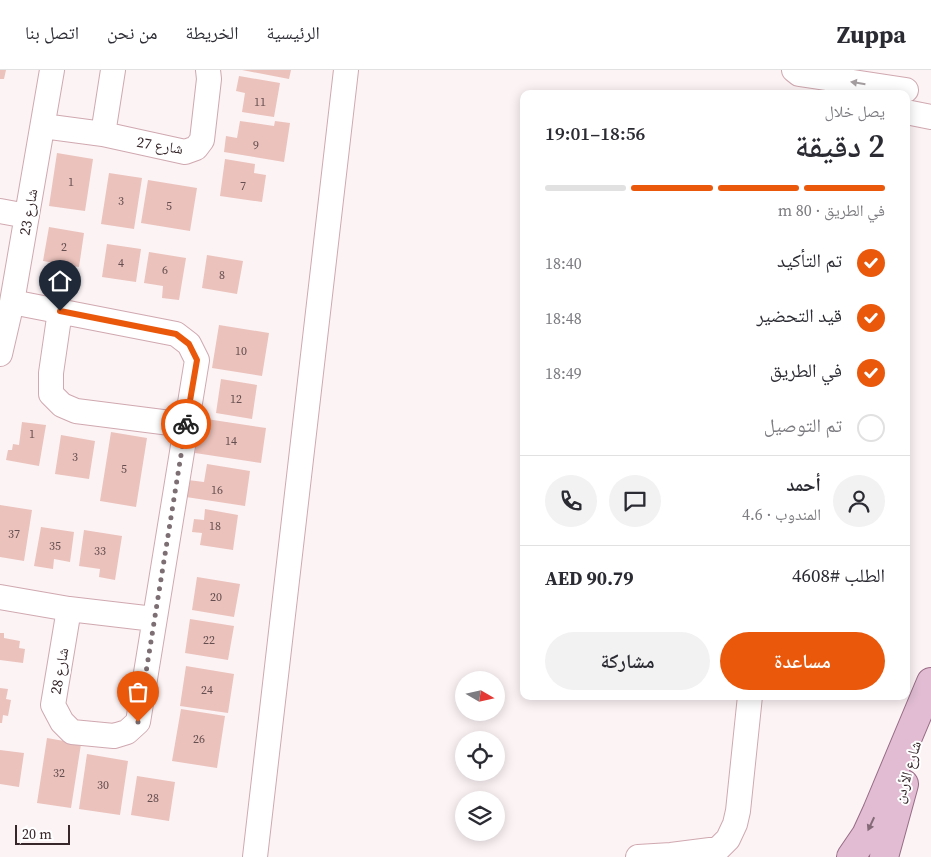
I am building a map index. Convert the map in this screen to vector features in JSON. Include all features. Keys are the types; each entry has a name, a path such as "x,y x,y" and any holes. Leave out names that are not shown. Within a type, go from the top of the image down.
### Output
{"main road":[{"path":"851,857 866,835 877,812 931,682"},
{"name":"شارع الأردن","path":"884,857 931,687"}],"street":[{"name":"شارع 23","path":"0,354 12,302 52,70"},
{"path":"104,134 113,70"},
{"name":"شارع 27","path":"43,126 104,134 185,152 196,148 202,140 209,79 208,70"},
{"path":"255,857 346,70"},
{"path":"794,70 799,74 894,90"},
{"path":"910,96 931,117"},
{"path":"0,211 27,216"},
{"name":"شارع 28","path":"12,302 176,334 189,344 197,360 138,722 127,732 114,736 72,732 62,722 53,705 69,609"},
{"path":"60,311 51,373 51,394 56,399 76,411 186,426"},
{"path":"0,597 69,609 154,619"},
{"path":"638,857 718,849 728,839 735,824 738,811 750,700"}],"building":[{"path":"0,70 6,70 4,79 0,79"},
{"path":"242,70 291,70 289,79"},
{"path":"239,76 280,83 274,117 242,112 245,93 236,91"},
{"path":"240,121 274,126 275,121 290,123 284,162 224,152 226,136 237,138"},
{"path":"57,153 93,159 85,211 49,206"},
{"path":"225,159 255,164 254,173 266,175 262,202 220,196"},
{"path":"109,173 142,178 134,229 101,224"},
{"path":"148,180 197,188 190,231 141,223"},
{"path":"49,227 84,233 79,267 43,261"},
{"path":"107,244 141,249 136,282 102,277"},
{"path":"149,252 186,258 179,300 162,298 163,286 144,283"},
{"path":"207,255 243,261 237,294 202,288"},
{"path":"219,325 269,333 262,376 212,368"},
{"path":"221,379 257,385 252,419 216,413"},
{"path":"200,418 266,428 261,463 195,453"},
{"path":"22,422 46,425 39,466 6,460 8,450 12,450 13,444 19,445"},
{"path":"111,432 147,438 136,507 100,501"},
{"path":"61,435 95,441 89,479 55,474"},
{"path":"207,464 250,471 245,506 186,497 188,480 204,482"},
{"path":"0,505 32,510 24,561 0,557"},
{"path":"205,509 238,515 233,550 200,545 202,533 192,532 194,519 204,520"},
{"path":"41,527 74,532 70,562 54,559 53,569 34,566"},
{"path":"84,530 122,536 115,580 99,577 100,569 79,566"},
{"path":"197,577 240,584 234,617 192,610"},
{"path":"190,619 234,626 228,660 185,653"},
{"path":"0,633 4,633 4,638 20,641 19,648 25,649 23,663 0,660"},
{"path":"186,666 234,674 228,713 180,706"},
{"path":"0,688 8,689 6,699 11,700 8,716 3,715 2,723 0,723"},
{"path":"181,709 225,716 217,768 172,761"},
{"path":"47,738 81,744 71,808 37,803"},
{"path":"0,750 24,753 19,787 0,784"},
{"path":"87,754 128,761 120,815 79,809"},
{"path":"137,776 175,782 169,821 131,815"}],"way so far":[{"path":"138,722 186,424"}],"route":[{"path":"60,311 176,334 189,344 197,360 186,424"}]}
